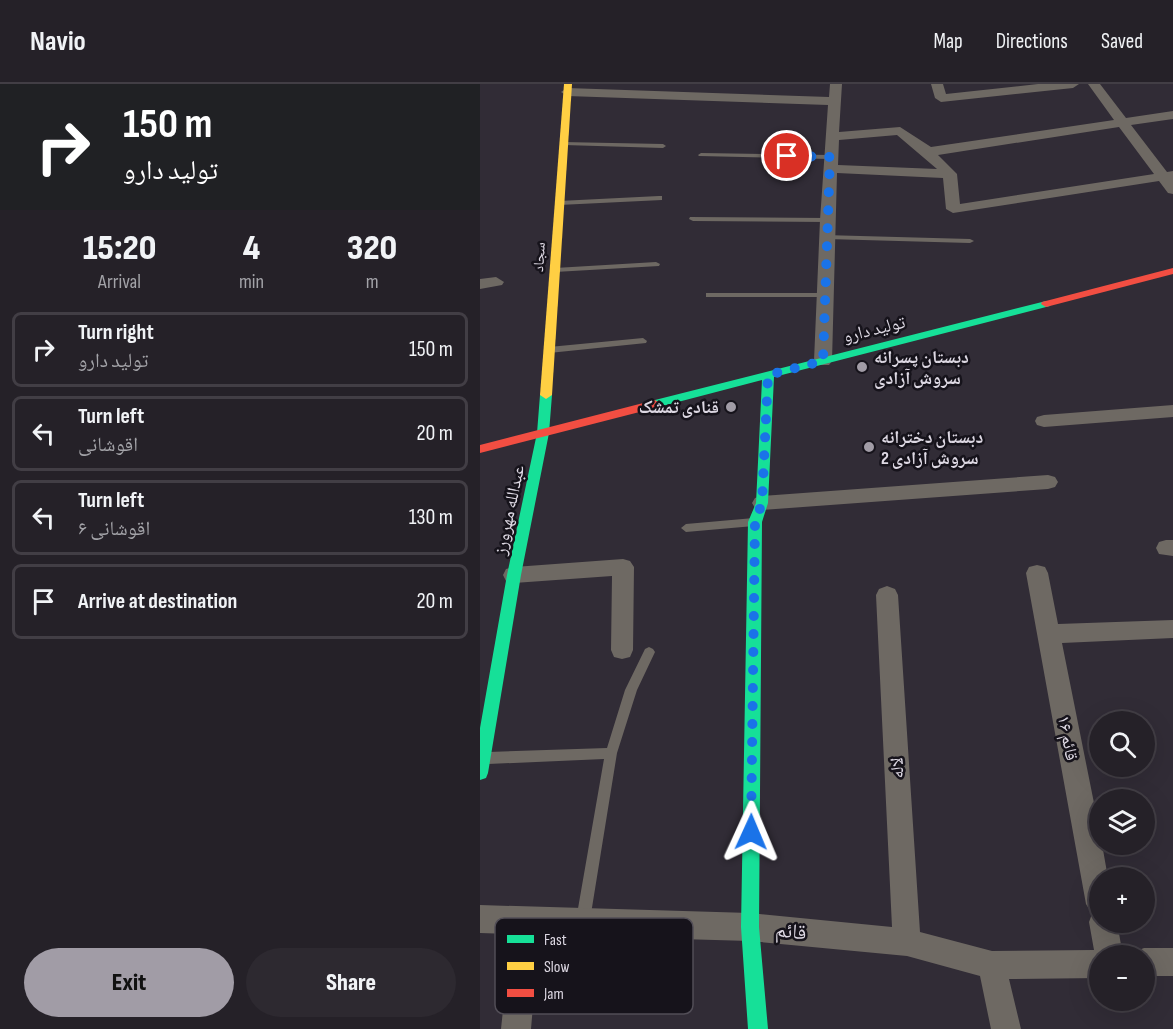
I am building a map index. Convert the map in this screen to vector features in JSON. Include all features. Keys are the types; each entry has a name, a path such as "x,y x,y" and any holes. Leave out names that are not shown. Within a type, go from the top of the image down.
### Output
{"street":[{"path":"823,361 827,220 836,84"},
{"path":"937,84 941,98 1020,87 1072,84"},
{"path":"1094,84 1122,122 1168,176 1173,190"},
{"path":"567,88 834,101"},
{"name":"سجاد","path":"543,433 567,88"},
{"path":"928,152 1173,115"},
{"path":"831,137 900,131 928,152 950,174 952,209 1168,176"},
{"path":"830,163 950,174"},
{"name":"تولید دارو","path":"480,449 1173,271"},
{"path":"758,1029 750,927 755,522 762,503 768,375"},
{"path":"1044,421 1173,411"},
{"name":"عبدالله مهرورز","path":"480,773 514,575 543,433"},
{"path":"762,503 1048,482"},
{"path":"514,575 623,567 622,650"},
{"name":"قائم ۱۶","path":"1037,573 1093,867"},
{"name":"لاله","path":"887,595 907,942"},
{"path":"1048,634 1173,629"},
{"name":"قائم","path":"693,925 750,927 907,942 992,965 1089,964"},
{"path":"1155,963 1173,962"},
{"path":"992,965 1006,1029"},
{"path":"516,1029 517,1014"}],"lane":[{"path":"564,143 663,147"},
{"path":"701,154 830,163"},
{"path":"559,203 659,198"},
{"path":"693,219 827,220"},
{"path":"827,237 970,241"},
{"path":"555,270 656,264"},
{"path":"709,296 825,295"},
{"path":"549,350 643,341"},
{"path":"686,528 755,522"},
{"path":"583,918 611,753 632,690 649,652"},
{"path":"482,758 611,753"}],"traffic: fast":[{"path":"655,404 1046,304"},
{"path":"758,1029 750,927 755,522 762,503 768,375"},
{"path":"480,773 514,575 543,433 546,395"}],"traffic: slow":[{"path":"546,395 568,84"}],"traffic: jam":[{"path":"1046,304 1173,271"},
{"path":"480,449 655,404"}],"place":[{"name":"دبستان پسرانه سروش آزادی","path":"862,367"},
{"name":"قنادی تمشک","path":"731,407"},
{"name":"دبستان دخترانه سروش آزادی 2","path":"869,447"}],"route":[{"path":"751,832 755,522 762,503 768,375 823,361 830,157 787,156"}]}
